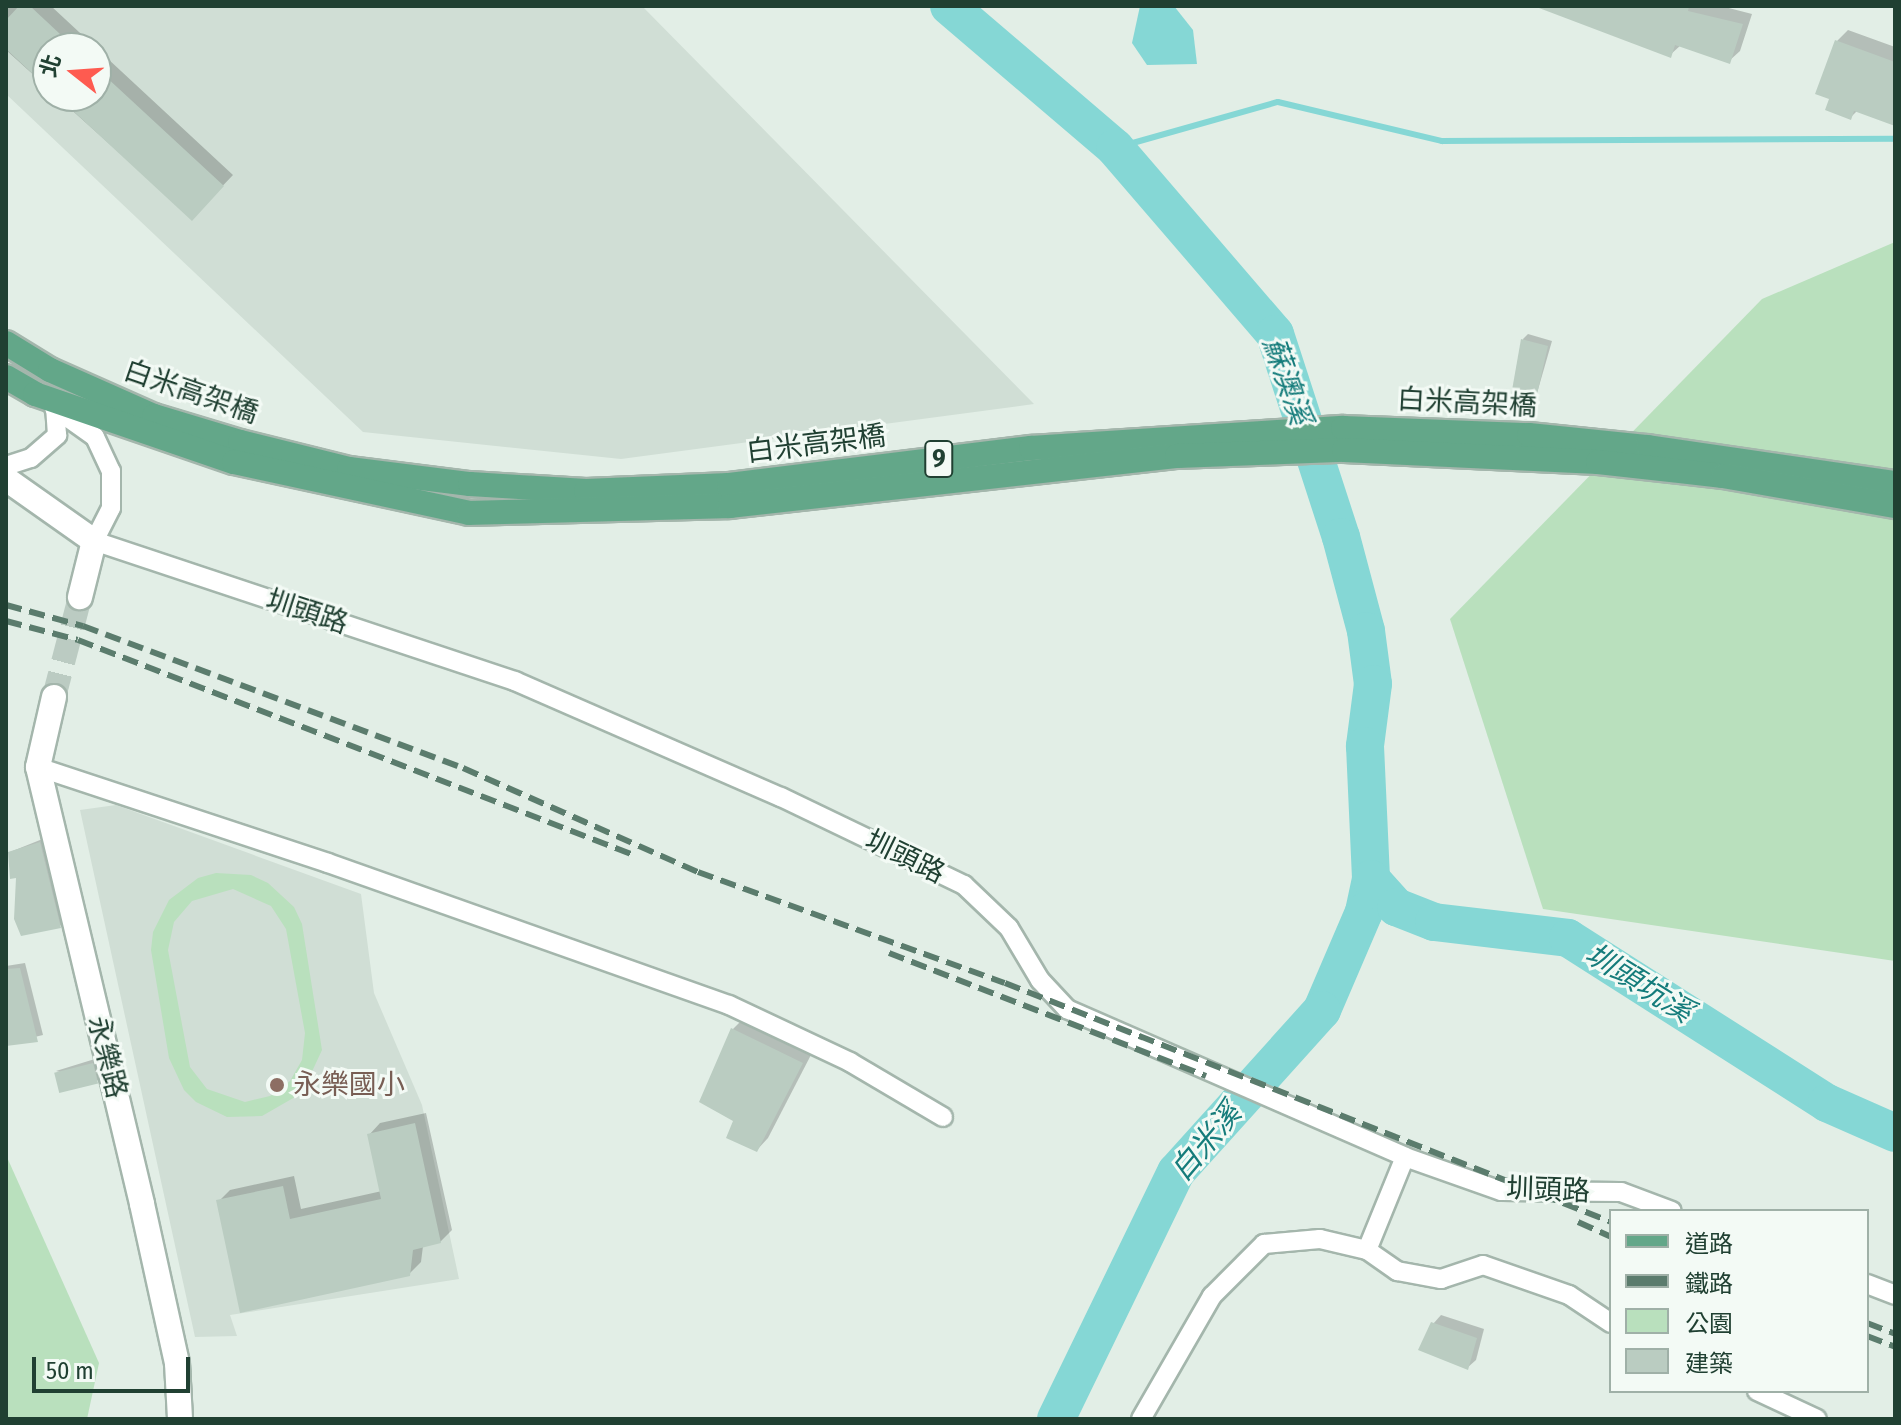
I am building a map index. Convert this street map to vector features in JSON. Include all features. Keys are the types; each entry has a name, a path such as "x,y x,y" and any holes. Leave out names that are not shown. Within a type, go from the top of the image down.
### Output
{"main road":[{"name":"白米高架橋","path":"6,343 50,370 154,416 240,442 349,469 470,484 586,491 729,485 1045,446 1343,428 1529,435 1648,447 1895,483"},
{"name":"白米高架橋","path":"6,380 35,394 234,462 469,513 730,506 1177,456 1344,450 1598,462 1895,506"}],"street":[{"path":"6,380 95,437 111,471 111,508 94,541 80,597"},
{"path":"6,466 31,458 57,435 55,409"},
{"path":"6,479 94,541"},
{"name":"圳頭路","path":"94,541 515,681 795,804 964,885 1009,928 1040,980 1067,1009 1405,1157 1501,1191 1621,1192 1667,1209"},
{"name":"永樂路","path":"54,697 38,767 149,1233 177,1363 180,1419"},
{"path":"38,767 343,868 729,1005 850,1062 943,1117"},
{"path":"1367,1250 1405,1157"},
{"path":"1141,1419 1178,1363 1212,1296 1264,1244 1320,1239 1367,1250 1397,1271 1441,1279 1483,1265 1569,1295 1609,1322"},
{"path":"1869,1285 1895,1295"},
{"path":"1761,1393 1817,1419"}],"shaded area":[{"path":"6,6 642,6 1034,404 621,459 363,432 6,94"},
{"name":"永樂國小","path":"116,805 361,894 374,993 422,1105 459,1279 230,1315 237,1336 195,1337 80,810"}],"green space":[{"path":"1895,242 1895,961 1543,909 1450,619 1762,299"},
{"path":"216,873 251,875 268,883 294,907 302,924 322,1050 302,1093 262,1116 227,1117 196,1102 184,1090 169,1058 151,950 153,932 169,900 198,878","holes":["233,889 271,906 286,929 305,1033 302,1060 290,1081 270,1096 245,1102 207,1089 190,1067 168,950 174,922 192,901"]},
{"path":"6,1155 99,1363 87,1419 6,1419"}],"water":[{"path":"1140,6 1174,6 1193,30 1197,64 1147,65 1132,43"}],"building":[{"path":"19,6 30,6 58,32 32,32 32,73 6,49 6,20"},
{"path":"1689,6 1688,11 1743,24 1730,64 1675,45 1671,58 1539,8"},
{"path":"1835,40 1895,62 1895,126 1854,111 1851,120 1825,110 1829,99 1815,94"},
{"path":"112,82 224,186 192,221 74,112 112,112"},
{"path":"1521,339 1548,346 1535,403 1511,396"},
{"path":"40,842 61,928 21,936 14,919 16,878 10,879 8,852"},
{"path":"20,968 38,1042 6,1046 6,969"},
{"path":"731,1028 803,1063 757,1152 726,1138 733,1121 699,1102"},
{"path":"93,1063 98,1083 59,1093 54,1073"},
{"path":"415,1123 441,1243 413,1250 410,1276 240,1313 216,1200 283,1186 290,1219 381,1199 367,1134"},
{"path":"1431,1322 1477,1338 1468,1370 1418,1350"}],"waterway":[{"name":"蘇澳溪","path":"949,6 1115,148 1275,334 1341,537 1366,631 1373,684 1365,746 1371,879 1364,912 1322,1010 1176,1172 1056,1419"},
{"path":"1115,148 1278,102 1442,141 1895,139"},
{"name":"圳頭坑溪","path":"1371,879 1396,907 1434,922 1568,938 1827,1103 1895,1133"}],"tunnel":[{"path":"54,697 80,597"}],"railway":[{"path":"6,605 83,626 463,768 698,872 1005,983 1609,1221"},
{"path":"6,621 78,640 631,854"},
{"path":"889,953 1206,1076"},
{"path":"1578,1222 1609,1236"},
{"path":"1869,1324 1895,1334"},
{"path":"1869,1337 1895,1347"}],"place":[{"name":"永樂國小","path":"277,1085"}],"water label":[{"name":"白米溪","path":"1206,1142"}]}
